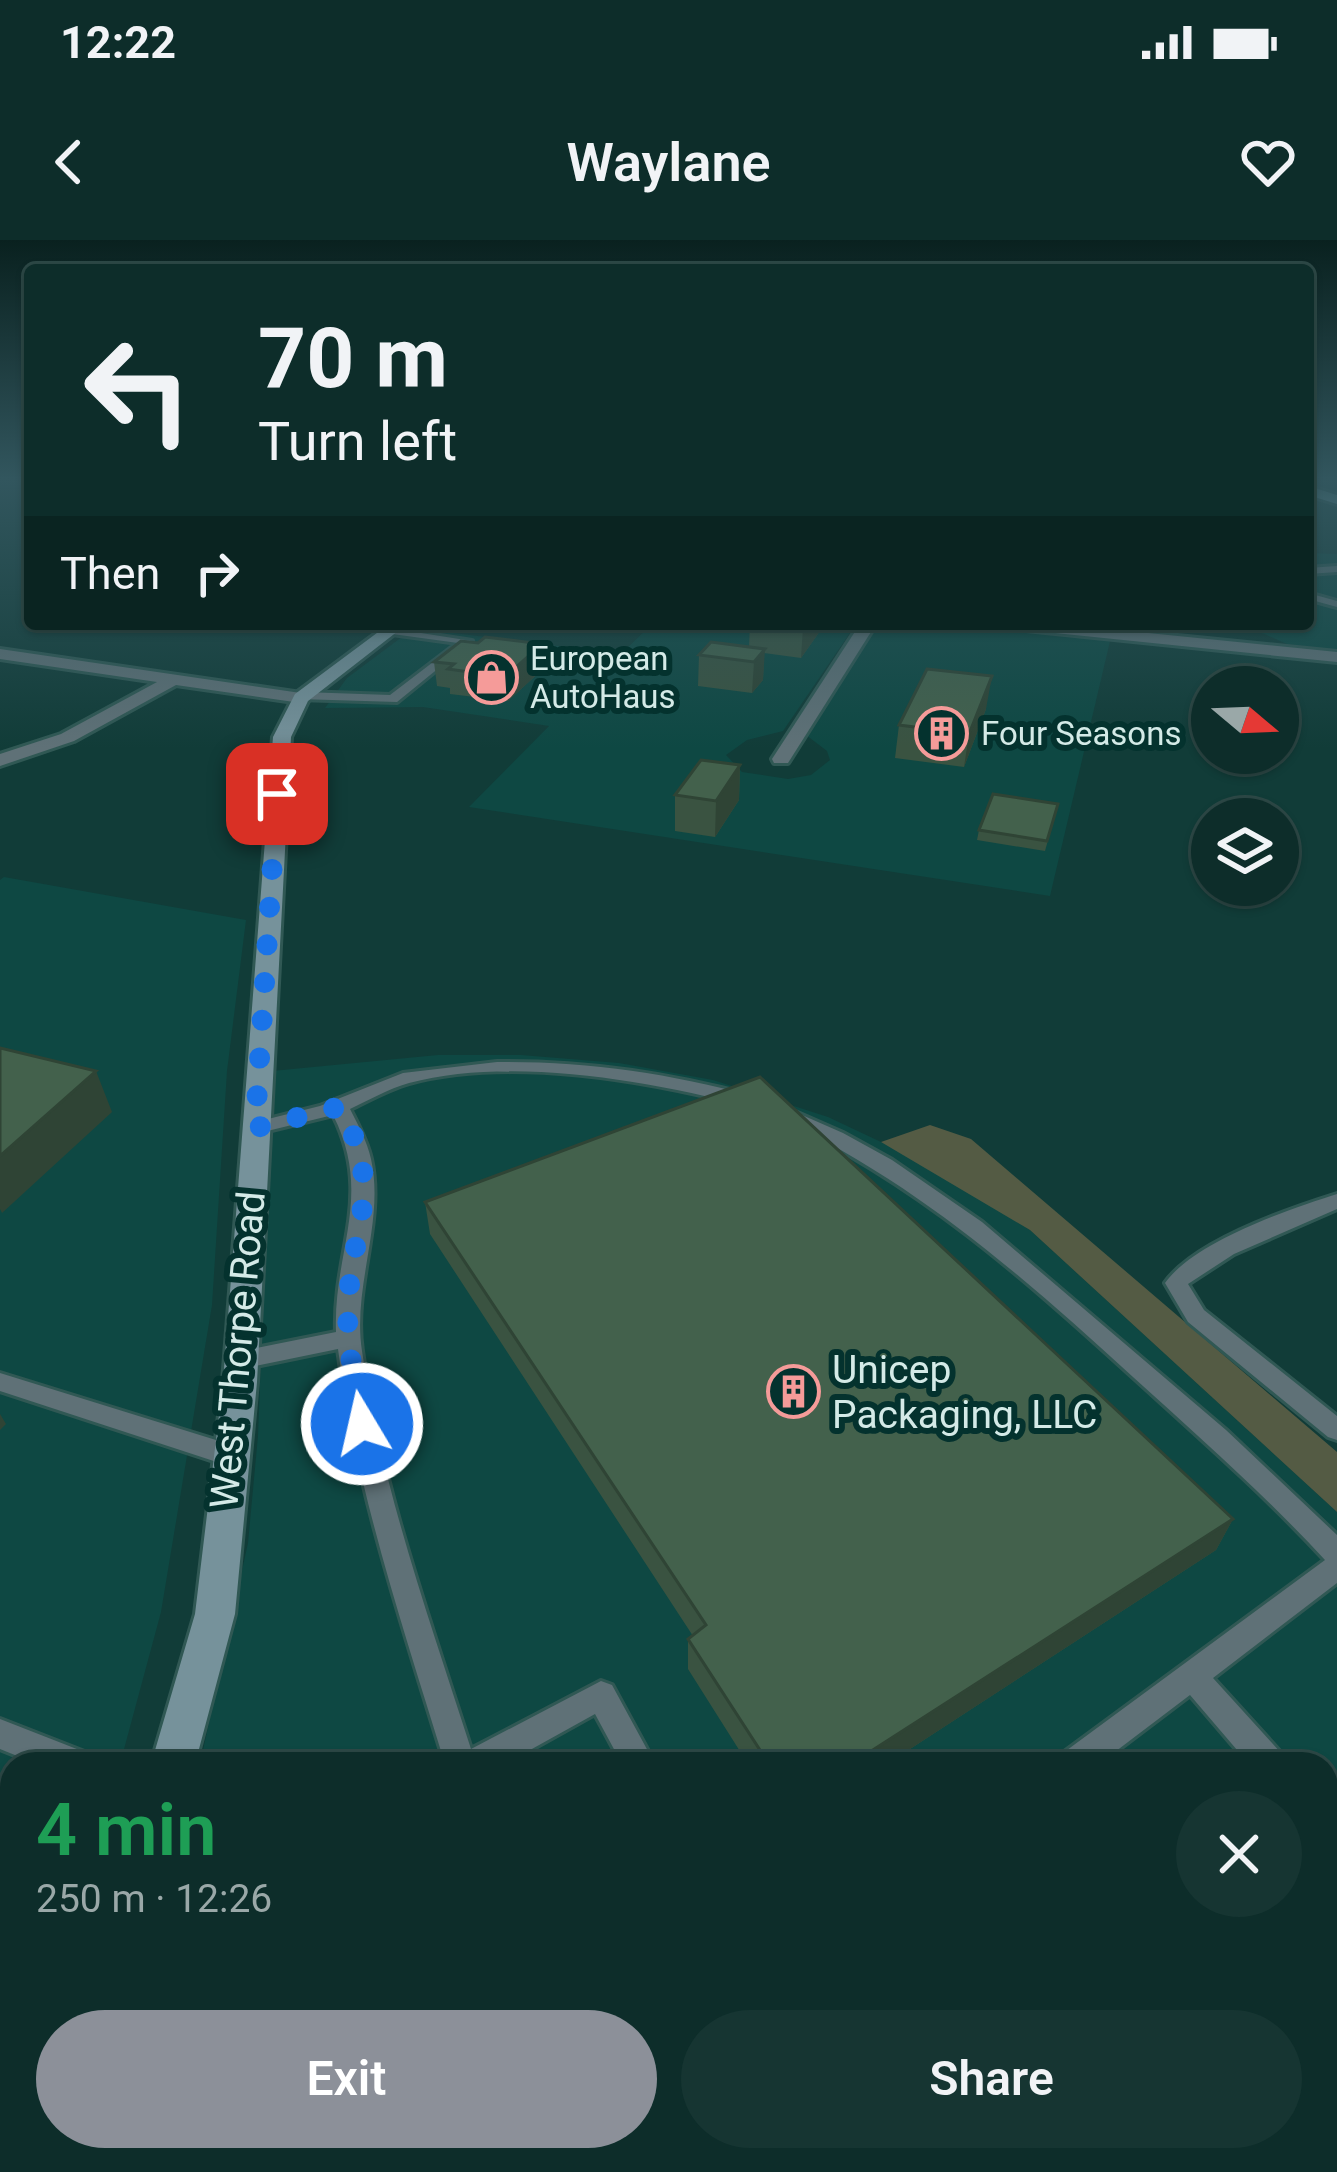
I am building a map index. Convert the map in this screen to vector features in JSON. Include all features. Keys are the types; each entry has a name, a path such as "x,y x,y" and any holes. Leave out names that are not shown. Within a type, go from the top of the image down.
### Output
{"street":[{"path":"0,654 302,697 391,630"},
{"path":"781,759 864,630"},
{"path":"1073,630 1337,657"},
{"path":"1247,630 1247,648"},
{"path":"0,760 44,750 82,733 172,680"},
{"name":"West Thorpe Road","path":"175,1752 215,1614 241,1360 279,757 286,722 302,697"}],"lane":[{"path":"302,697 393,698 466,640 406,630"},
{"path":"255,1128 339,1107 374,1087 416,1076 555,1068 705,1088 840,1137 973,1224 1238,1456 1337,1554"},
{"path":"339,1107 358,1144 366,1206 348,1301 348,1338 369,1467 457,1752"},
{"path":"1337,1201 1232,1247 1184,1273 1176,1283 1196,1316 1337,1430"},
{"path":"241,1360 348,1338"},
{"path":"0,1382 232,1456"},
{"path":"1090,1752 1337,1567"},
{"path":"1192,1676 1259,1752"},
{"path":"496,1752 601,1694 632,1752"},
{"path":"0,1734 46,1752"}],"shaded area":[{"path":"1314,568 1337,568 1337,650 1287,644 1255,630 1314,630"},
{"path":"411,630 621,654 646,630 852,630 783,731 747,740 726,755 742,772 788,779 811,775 830,760 827,751 806,735 874,630 1047,630 1111,637 1050,896 469,807 549,726 423,707 325,708 347,678"},
{"path":"4,877 246,920 227,1071 212,1305 161,1612 123,1752 0,1752 0,880"},
{"path":"438,1055 521,1055 619,1063 713,1080 828,1117 915,1158 1030,1230 1337,1512 1337,1752 203,1752 248,1543 258,1436 272,1071"}],"green space":[{"path":"930,1125 971,1139 1337,1452 1337,1512 1030,1230 881,1142"}],"building":[{"path":"485,637 542,644 505,677 448,669 454,664 434,662 461,641 478,643"},
{"path":"711,642 765,649 754,662 699,655"},
{"path":"927,669 992,676 969,734 899,725"},
{"path":"701,760 740,765 716,801 675,795"},
{"path":"993,794 1058,804 1047,841 979,830"},
{"path":"0,1048 96,1071 0,1156"},
{"name":"Unicep Packaging, LLC","path":"760,1077 1233,1519 870,1752 761,1752 688,1639 706,1625 425,1202"}],"place":[{"name":"European AutoHaus","path":"491,677"},
{"name":"Four Seasons","path":"942,733"},
{"name":"Unicep Packaging, LLC","path":"793,1392"}],"route":[{"path":"277,794 255,1128 339,1107 354,1131 366,1206 348,1301 348,1338 362,1424"}]}
